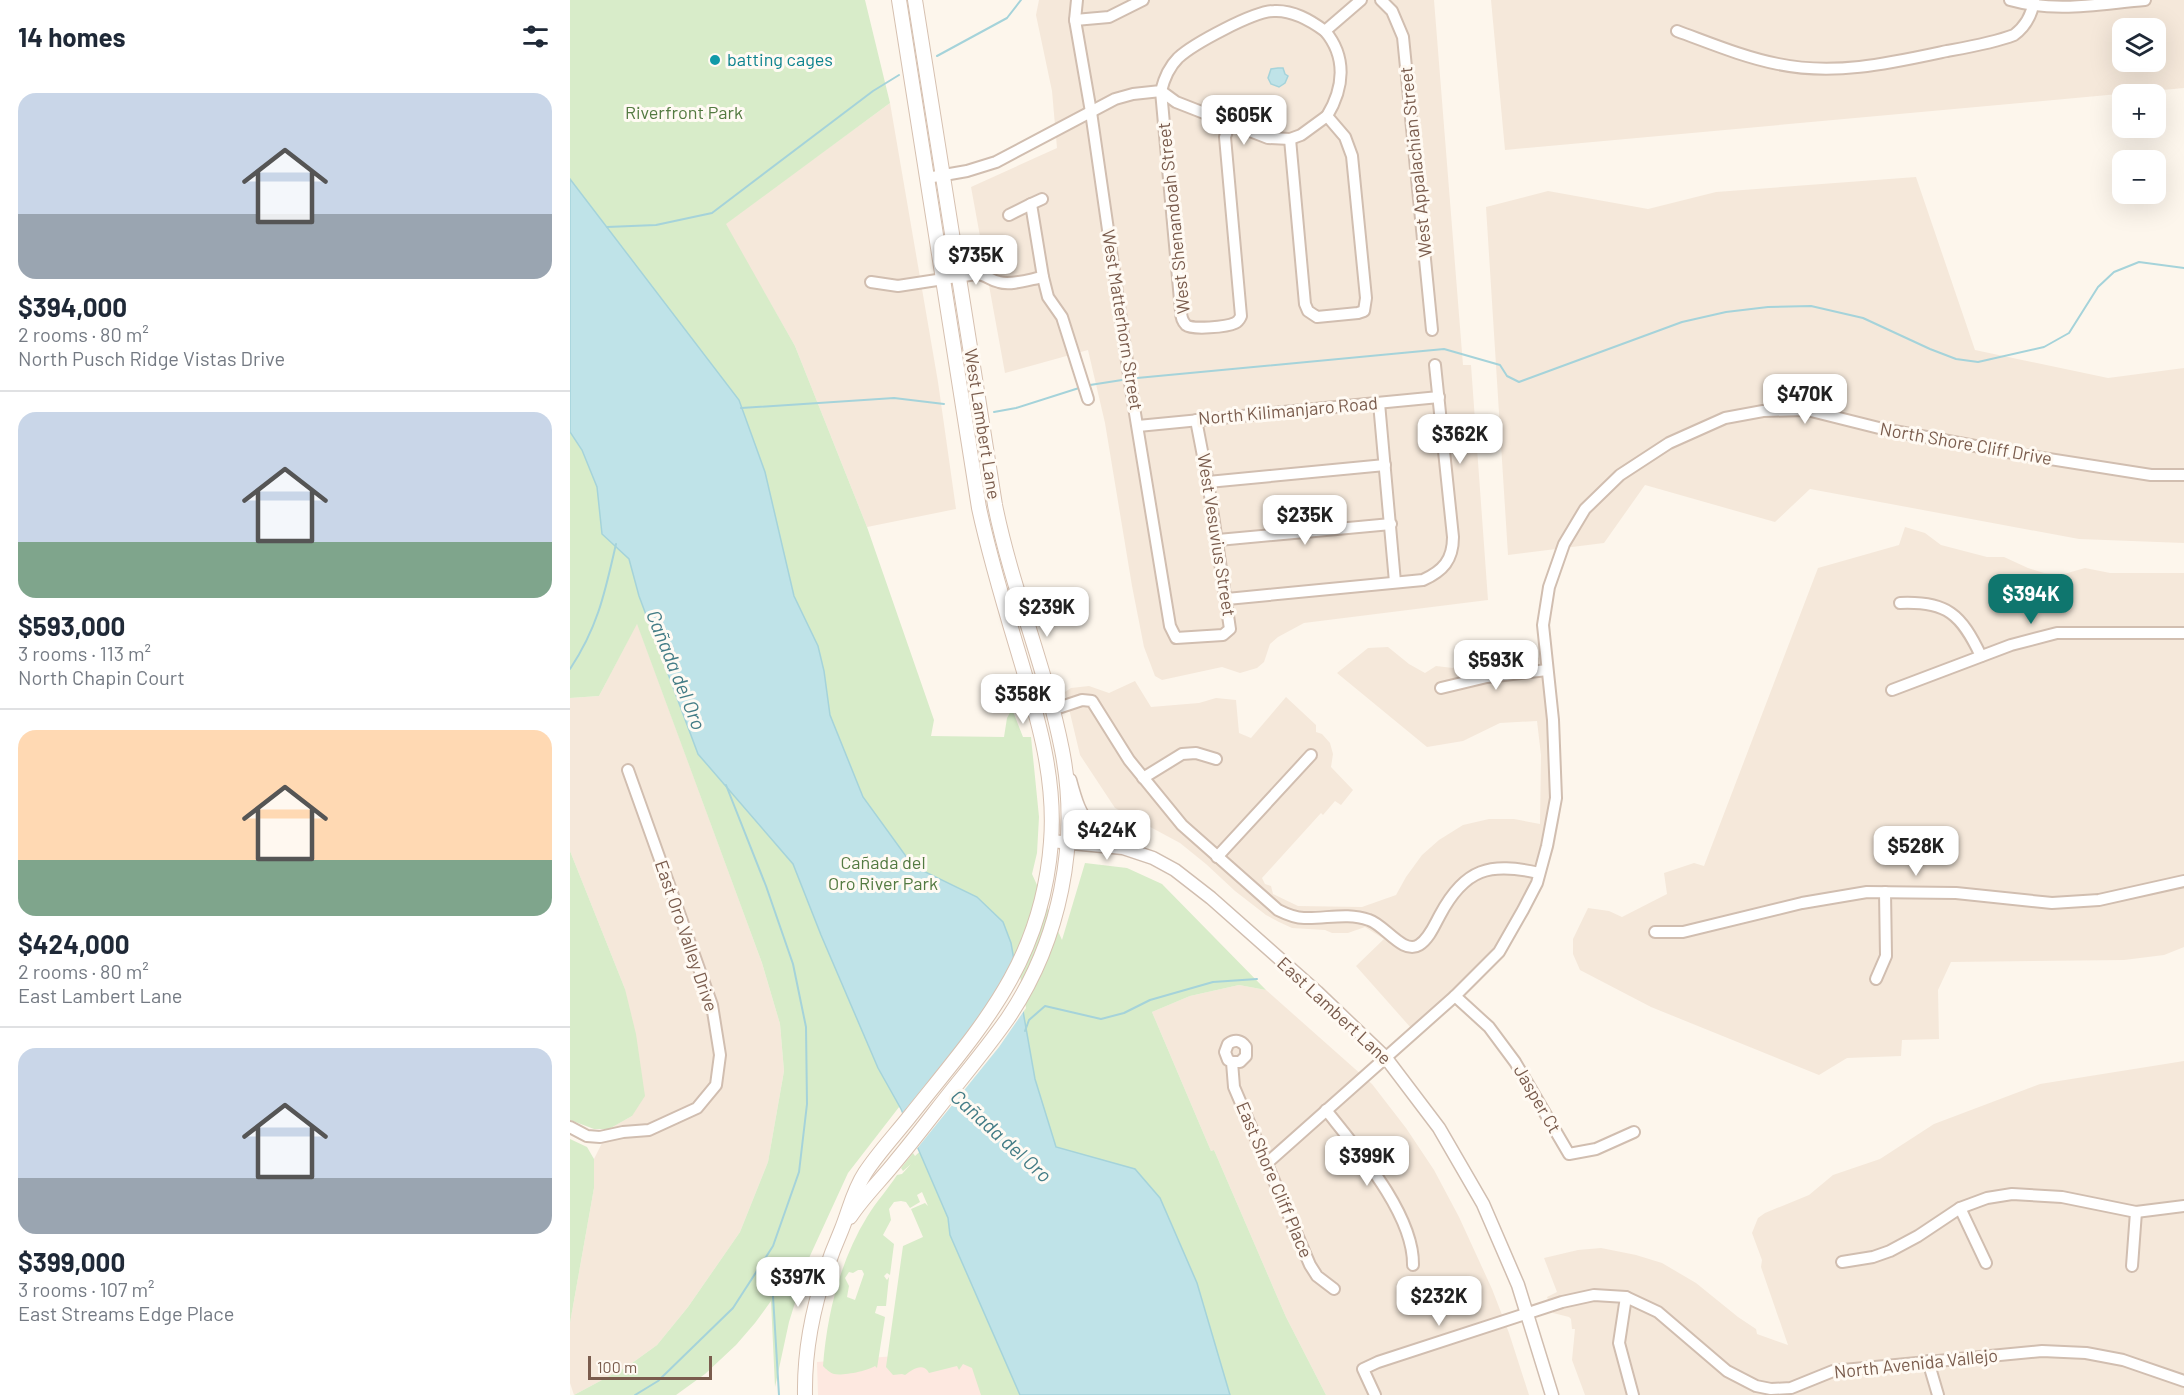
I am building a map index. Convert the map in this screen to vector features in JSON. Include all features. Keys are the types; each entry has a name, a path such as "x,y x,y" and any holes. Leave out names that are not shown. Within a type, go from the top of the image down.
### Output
{"main road":[{"name":"West Lambert Lane","path":"841,1231 863,1177 981,1027 1007,988 1035,925 1043,896 1051,846 1052,807 1047,754 997,582 980,508 899,0"},
{"name":"West Lambert Lane","path":"841,1231 998,1031 1021,996 1048,938 1065,866 1067,842 1068,807 1062,751 1009,566 997,515 915,0"},
{"path":"997,582 1009,593 1028,651 1036,656"},
{"path":"805,1395 805,1370 812,1318 824,1272 841,1231"}],"street":[{"name":"West Matterhorn Street","path":"1077,0 1075,20 1170,626 1176,638"},
{"path":"1075,20 1109,17 1143,0"},
{"path":"1325,31 1361,0"},
{"name":"West Appalachian Street","path":"1381,0 1392,11 1403,37 1432,330"},
{"path":"2010,0 2057,8 2145,0"},
{"path":"1677,31 1746,56 1779,64 1806,68 1859,67 1892,63 2014,35 2024,28 2034,3"},
{"path":"927,178 982,168 1123,96 1161,91 1176,102 1229,125 1268,138 1290,139 1311,130 1327,116 1336,102 1341,86 1341,72 1336,47 1325,31 1305,18 1274,5 1183,54 1167,73 1161,91"},
{"name":"West Shenandoah Street","path":"1161,91 1182,319 1186,326 1193,328 1232,324 1240,319 1242,309 1226,137 1229,125"},
{"path":"1290,139 1305,304 1308,311 1317,317 1358,314 1364,311 1366,298 1352,156 1345,136 1327,116"},
{"path":"1009,215 1042,199"},
{"path":"1030,204 1048,297 1062,317 1088,399"},
{"path":"871,282 898,286 981,274 996,282 1006,283 1043,277"},
{"path":"1227,599 1423,580 1439,572 1452,553 1453,537 1435,365"},
{"name":"North Kilimanjaro Road","path":"1138,426 1439,397"},
{"path":"1380,403 1395,582"},
{"name":"North Shore Cliff Drive","path":"1266,1164 1455,996 1499,952 1537,883 1556,798 1553,720 1543,625 1549,587 1564,544 1585,509 1620,475 1670,443 1725,418 1762,411 1807,410 1882,429 2024,455 2151,475 2184,475"},
{"name":"West Vesuvius Street","path":"1176,638 1227,633 1231,622 1196,420"},
{"path":"1208,482 1385,465"},
{"path":"1218,540 1390,524"},
{"path":"1900,603 1935,604 1949,611 1970,632 1982,656"},
{"path":"1892,690 2011,645 2057,633 2184,633"},
{"path":"1441,688 1487,677 1547,670"},
{"path":"1052,710 1082,700 1092,701 1109,731 1143,778 1182,825 1278,910 1288,915 1303,918 1344,915 1369,920 1388,931 1398,943 1411,947 1419,945 1426,937 1458,886 1473,875 1490,869 1517,868 1539,873"},
{"path":"1062,751 1078,806 1088,824 1097,831 1137,848 1153,858"},
{"path":"1143,778 1182,754 1196,753 1216,759"},
{"path":"1217,857 1311,755"},
{"name":"East Oro Valley Drive","path":"570,1127 587,1136 600,1137 649,1130 697,1108 716,1085 720,1055 712,1005 628,770"},
{"name":"East Lambert Lane","path":"1051,846 1067,842 1114,846 1153,858 1175,870 1211,898 1340,1013 1386,1058 1439,1128 1471,1179 1502,1245 1527,1314 1552,1395"},
{"path":"1655,932 1683,932 1802,903 1867,892 1956,893 2052,903 2099,900 2184,881"},
{"path":"1876,979 1886,956 1885,892"},
{"name":"Jasper Ct","path":"1455,996 1489,1027 1515,1062 1569,1154 1596,1149 1634,1132"},
{"name":"East Shore Cliff Place","path":"1232,1062 1234,1087 1310,1265 1317,1276 1334,1289"},
{"path":"1326,1110 1358,1151 1394,1205 1412,1243 1413,1265"},
{"path":"1842,1262 1873,1257 1890,1251 1918,1236 1960,1208 2012,1194 2062,1197 2136,1212 2184,1206"},
{"path":"1960,1208 1986,1263"},
{"path":"2132,1266 2136,1212"},
{"name":"North Avenida Vallejo","path":"1375,1395 1363,1369 1378,1362 1562,1302 1594,1295 1626,1297 1658,1312 1727,1371 1756,1386 1771,1389 1791,1388 1833,1371 2042,1351 2086,1353 2124,1360 2184,1381"},
{"path":"1626,1297 1619,1343 1633,1395"},
{"path":"1928,1361 1938,1395"}],"shaded area":[{"path":"1039,0 1434,0 1463,365 1471,365 1488,600 1304,623 1270,644 1264,662 1257,668 1240,673 1222,667 1162,680 1155,676 1144,647 1105,423 1088,350 1005,373 971,187 1057,148 1052,91 1036,15"},
{"path":"1491,0 2184,0 2184,88 2166,90 2166,84 2112,84 2112,95 1505,150"},
{"path":"890,103 938,382 956,509 867,527 795,346 725,224"},
{"path":"1916,177 1975,350 2108,378 2184,368 2184,543 2079,539 1810,489 1775,522 1645,485 1604,543 1508,555 1486,207 1548,191 1648,209 1716,192"},
{"path":"1905,527 1925,533 1941,545 1987,557 2004,557 2044,573 2064,574 2085,568 2110,573 2184,573 2184,947 2164,955 2124,960 1951,962 1938,990 1939,1039 1902,1040 1901,1056 1847,1058 1819,1075 1651,1007 1580,970 1573,954 1573,939 1588,908 1609,911 1622,917 1667,894 1664,873 1694,863 1704,866 1818,568 1899,545"},
{"path":"637,623 762,963 780,1024 784,1071 768,1162 740,1232 688,1307 657,1345 628,1366 574,1395 570,1383 570,1323 594,1188 594,1159 609,1129 632,1116 625,989 570,851 570,698 599,696"},
{"path":"1388,647 1409,664 1425,673 1436,666 1453,668 1462,662 1480,657 1499,662 1552,656 1561,792 1560,816 1554,848 1535,900 1524,921 1492,967 1477,984 1419,1037 1356,966 1384,939 1365,927 1348,933 1332,933 1325,930 1292,928 1279,922 1235,891 1180,843 1115,808 1080,755 1065,692 1071,688 1089,686 1109,693 1135,681 1151,707 1199,703 1216,698 1236,700 1239,733 1251,738 1286,697 1316,725 1316,732 1322,734 1330,743 1333,754 1331,767 1353,790 1341,805 1335,801 1323,815 1321,813 1262,878 1265,884 1271,886 1273,894 1298,906 1362,907 1396,895 1422,855 1439,840 1463,825 1489,819 1514,819 1540,824 1541,755 1537,721 1500,723 1463,741 1427,747 1337,673 1368,648"},
{"path":"1239,985 1266,990 1372,1084 1406,1128 1434,1170 1459,1217 1492,1289 1529,1395 1326,1395 1286,1317 1214,1150 1211,1151 1152,1012 1190,996"},
{"path":"2184,1061 2184,1395 1585,1395 1572,1360 1575,1329 1572,1329 1569,1317 1553,1313 1547,1297 1557,1292 1544,1258 1578,1250 1601,1248 1662,1263 1696,1283 1756,1329 1757,1334 1788,1345 1761,1267 1762,1260 1752,1233 1758,1218 1809,1195 1833,1175 1880,1159 1934,1124 2040,1084"},
{"path":"974,1350 994,1395 818,1395 817,1362"}],"green space":[{"path":"570,0 865,0 890,103 726,224 795,346 867,527 934,720 931,736 1004,737 1007,718 1012,709 1023,737 1031,737 1039,817 1037,853 1032,874 1062,940 1085,863 1127,868 1162,884 1266,990 1239,985 1190,996 1152,1012 1211,1151 1214,1150 1286,1317 1326,1395 981,1395 972,1368 963,1364 959,1370 957,1366 929,1373 921,1367 905,1375 893,1375 886,1367 903,1246 923,1237 911,1209 925,1203 928,1206 922,1192 917,1195 920,1202 910,1208 906,1202 901,1201 894,1202 889,1209 891,1220 883,1235 894,1244 890,1275 887,1273 884,1276 887,1280 889,1277 886,1306 877,1306 875,1313 885,1317 877,1368 875,1366 843,1374 834,1374 827,1370 823,1366 828,1327 836,1288 849,1252 874,1206 897,1175 902,1174 911,1164 903,1171 901,1168 913,1153 915,1156 927,1145 937,1058 848,1173 809,1258 789,1322 775,1387 771,1301 736,1345 705,1374 676,1395 574,1395 628,1366 657,1345 688,1307 740,1232 768,1162 784,1071 780,1024 762,963 637,624 599,696 570,698","holes":["862,1270 864,1274 855,1300 847,1297 849,1286 845,1278 849,1272"]},
{"path":"570,851 625,989 636,1034 645,1096 632,1116 609,1129 594,1129 570,1120"},
{"path":"570,1139 587,1147 594,1159 594,1188 570,1323"}],"water":[{"path":"1283,68 1288,76 1285,83 1279,87 1271,84 1268,78 1271,69"},
{"name":"Cañada del Oro","path":"570,179 739,400 765,472 794,596 818,646 830,715 863,797 913,866 977,897 1003,922 1011,943 1035,1079 1056,1147 1135,1169 1160,1198 1197,1283 1230,1395 1020,1395 950,1235 948,1218 901,1109 878,1068 793,864 698,754 639,596 629,559 602,534 597,487 582,450 570,432"}],"pier":[{"path":"1016,954 1026,1008 999,1047 915,1151 900,1116 976,1022 1000,986"}],"waterway":[{"path":"937,56 1007,18 1021,0"},
{"path":"607,227 656,225 712,213 873,91 899,75"},
{"path":"1137,378 1444,349 1500,365 1507,376 1519,382 1682,322 1726,312 1768,307 1811,306 1863,318 1956,359 1978,362 2044,347 2069,333 2098,287 2114,272 2139,262 2184,268"},
{"path":"1090,385 1122,380"},
{"path":"994,412 1016,408 1079,388"},
{"path":"741,408 894,398 944,404"},
{"path":"570,669 594,624 616,544"},
{"path":"635,1395 658,1381 733,1308 773,1246 799,1172 807,1104 806,1027 793,964 766,886 726,785"},
{"path":"1025,1031 1029,1020 1045,1006 1101,1019 1124,1013 1150,1000 1213,982 1257,979"},
{"path":"763,1264 773,1296 779,1395"}],"place":[{"name":"batting cages","path":"715,60"}],"park label":[{"name":"Riverfront Park","path":"684,113"},
{"name":"Cañada del Oro River Park","path":"883,873"}]}
